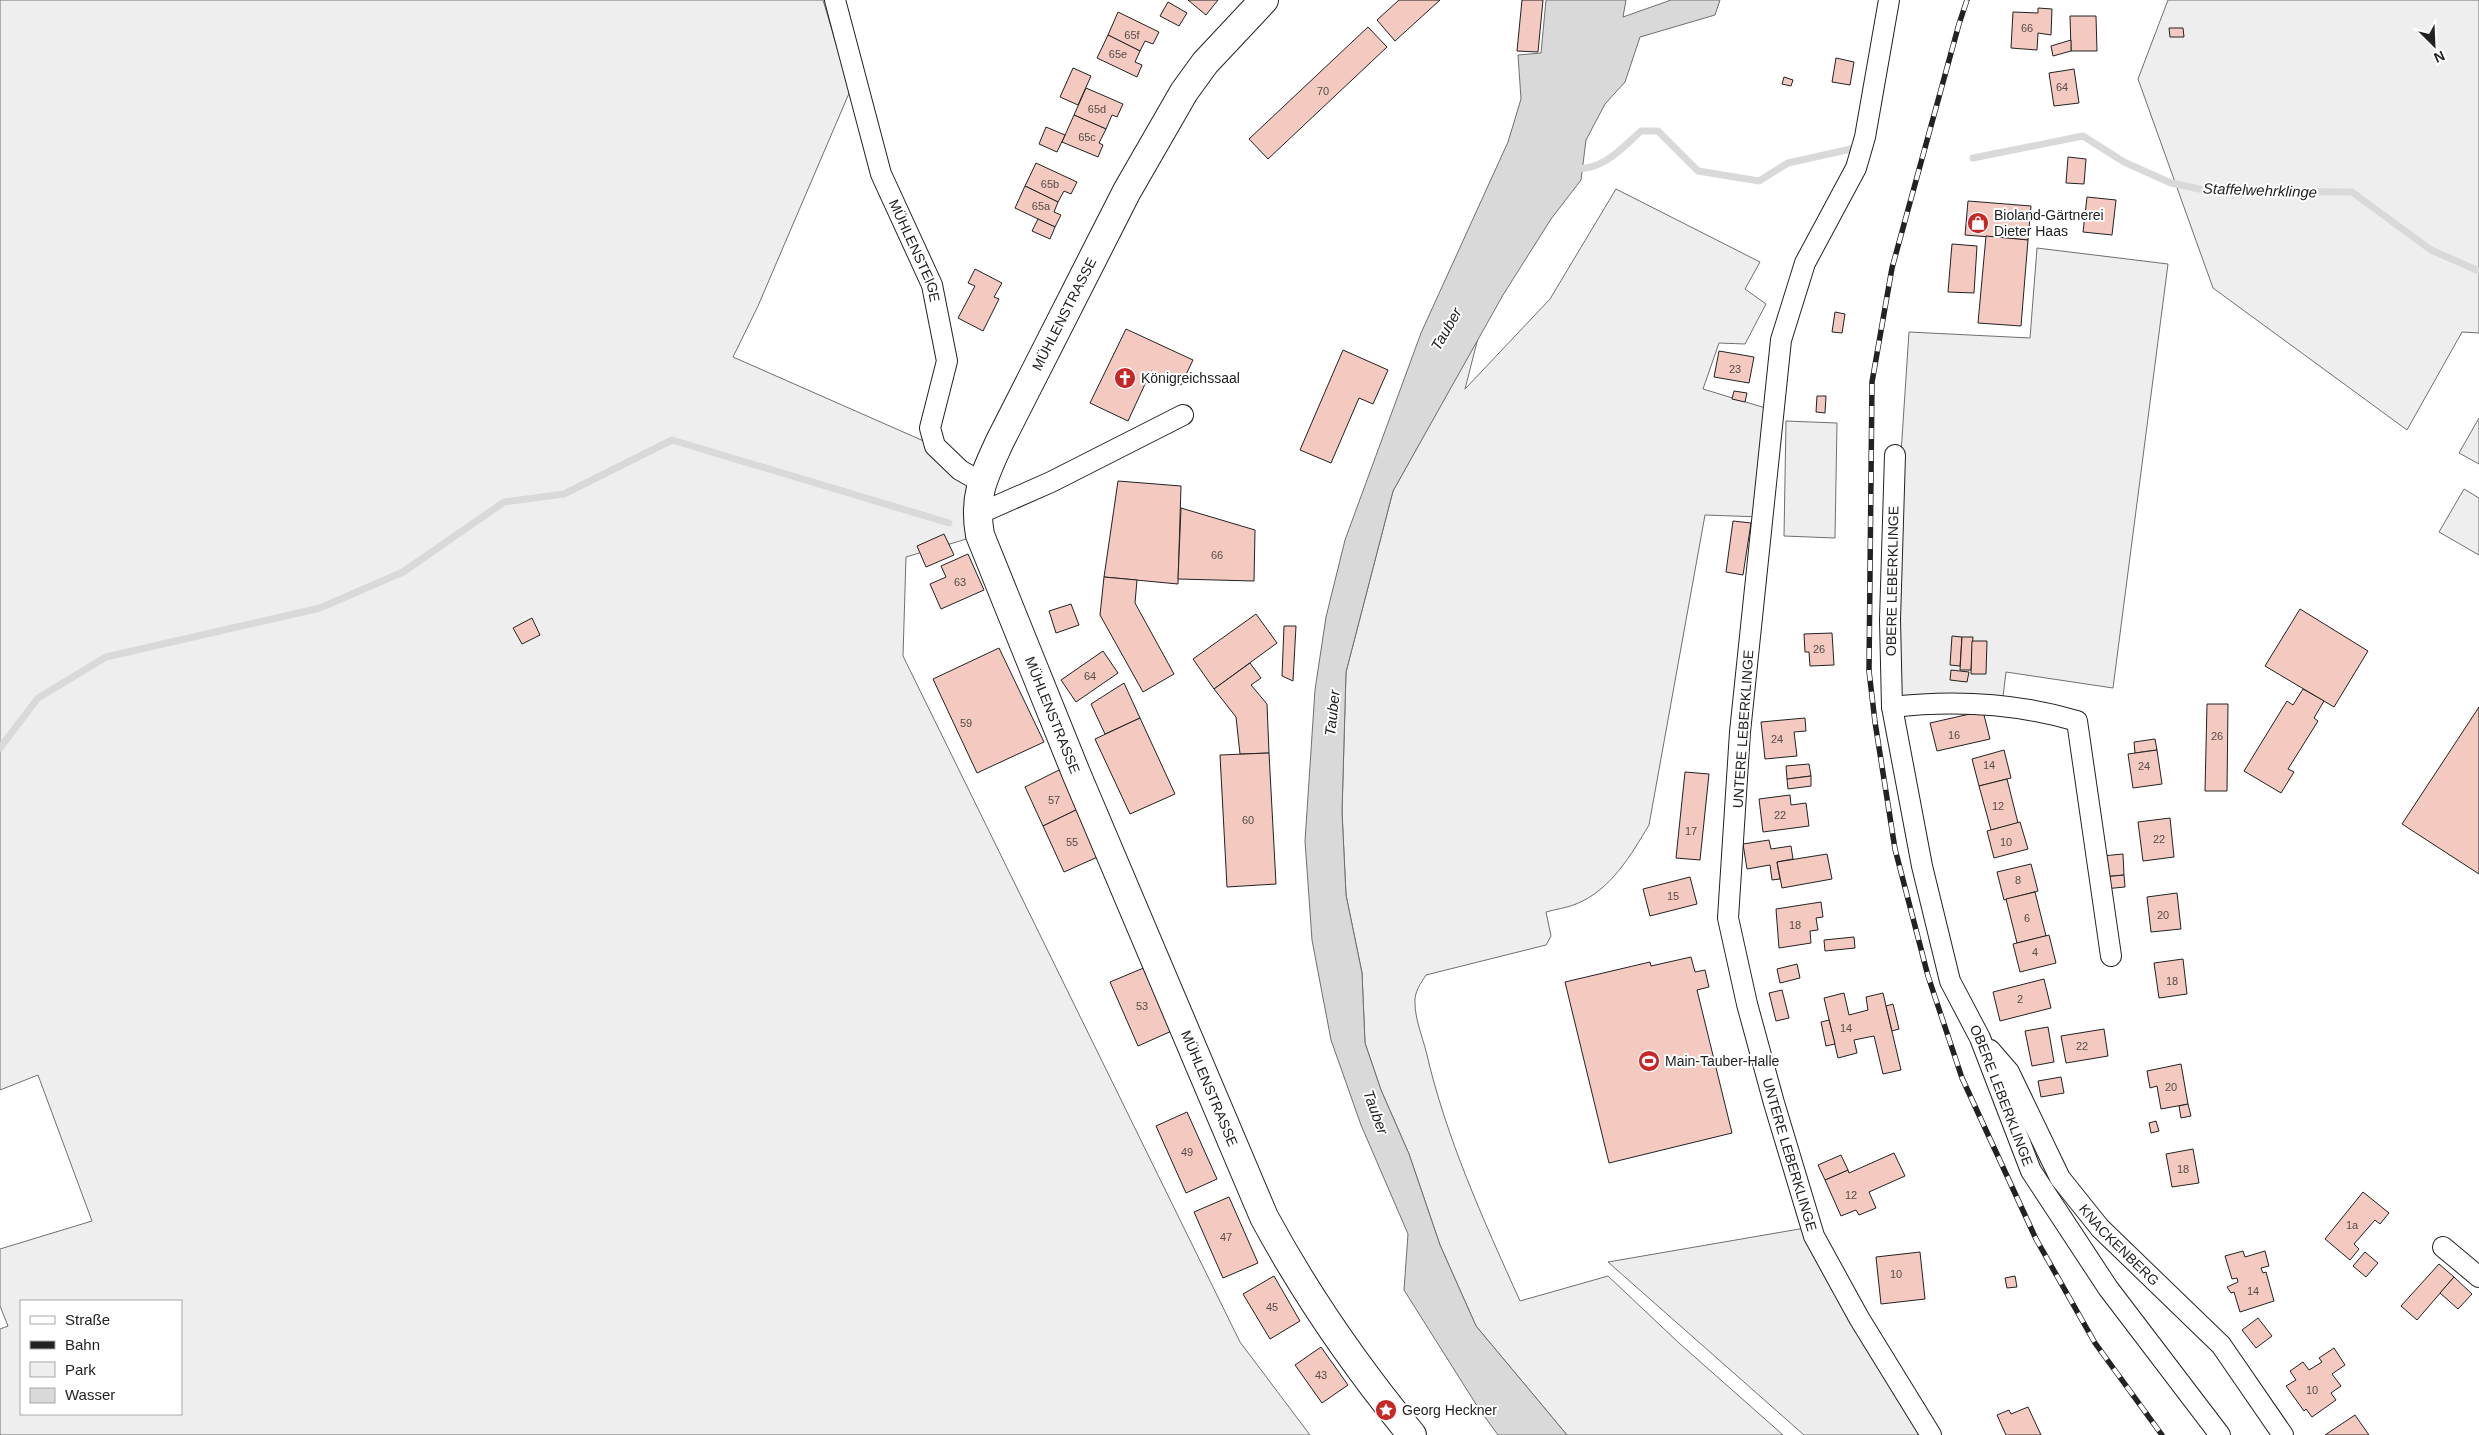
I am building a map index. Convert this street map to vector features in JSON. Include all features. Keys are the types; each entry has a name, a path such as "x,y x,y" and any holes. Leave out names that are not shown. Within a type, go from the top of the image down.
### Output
{"main road":[{"name":"MÜHLENSTRASSE","path":"1264,0 1206,62 1184,92 1127,190 1022,396 981,482 976,515 980,535 1076,773 1264,1217 1292,1269 1366,1379 1412,1435"}],"street":[{"name":"MÜHLENSTEIGE","path":"835,0 881,174 932,286 948,361 930,428 935,446 960,470 981,482"},
{"name":"UNTERE LEBERKLINGE","path":"1889,0 1865,137 1856,168 1805,263 1781,340 1740,732 1728,918 1747,1004 1783,1136 1814,1236 1859,1318 1931,1435"},
{"path":"976,515 1051,482 1183,415"},
{"name":"OBERE LEBERKLINGE","path":"1895,455 1890,620 1892,707 1922,866 1950,981 1980,1038 2030,1171 2108,1288 2220,1435"},
{"path":"1892,707 1923,704 2002,705 2077,721 2111,956"},
{"name":"KNACKENBERG","path":"1980,1038 2009,1072 2060,1178 2100,1228 2222,1345 2283,1435"},
{"path":"2443,1247 2479,1277"}],"green space":[{"path":"0,0 823,0 850,91 758,306 733,357 935,446 981,482 980,535 906,557 903,656 1240,1342 1310,1435 0,1435 0,1329 8,1326 0,1306 0,1249 92,1221 38,1075 0,1090"},
{"path":"2168,0 2479,0 2479,333 2462,332 2407,430 2213,288 2138,79"},
{"path":"1616,189 1760,262 1745,289 1766,304 1745,344 1719,343 1703,389 1772,410 1762,517 1705,515 1649,825 1635,848 1610,881 1600,890 1573,905 1546,912 1551,936 1546,945 1426,975 1417,991 1415,1009 1434,1083 1455,1147 1479,1209 1520,1301 1608,1276 1679,1343 1783,1435 1567,1435 1476,1326 1440,1245 1409,1154 1381,1090 1365,1043 1362,973 1346,895 1342,812 1346,672 1393,491 1478,338 1465,389 1550,299"},
{"path":"2037,248 2168,264 2113,688 2006,672 2002,705 1892,707 1890,620 1909,332 2030,338"},
{"path":"2479,418 2479,464 2459,453"},
{"path":"1786,421 1837,423 1835,538 1784,536"},
{"path":"2464,489 2479,498 2479,555 2439,532"}],"shaded area":[{"path":"1811,1227 1931,1435 1804,1435 1608,1262"}],"water":[{"name":"Tauber","path":"1546,0 1626,0 1623,17 1671,0 1720,0 1715,15 1640,37 1625,82 1605,104 1586,140 1581,180 1551,219 1503,295 1393,491 1346,672 1342,812 1346,895 1362,973 1365,1043 1381,1090 1409,1154 1440,1245 1476,1326 1567,1435 1498,1435 1479,1409 1404,1290 1408,1234 1361,1125 1331,1040 1312,940 1305,841 1315,690 1326,617 1345,540 1421,333 1508,142 1521,99 1518,55 1541,53"}],"building":[{"path":"1188,0 1218,0 1206,15"},
{"path":"1399,0 1440,0 1395,41 1377,20"},
{"path":"1522,0 1543,0 1538,52 1517,51"},
{"path":"1168,2 1187,13 1179,26 1160,16"},
{"path":"2038,8 2052,9 2051,35 2038,33 2037,50 2011,48 2013,12 2038,13"},
{"path":"1118,12 1159,32 1153,44 1145,41 1140,51 1108,35"},
{"path":"2070,16 2096,16 2097,51 2071,51"},
{"path":"1368,27 1387,47 1268,159 1249,139"},
{"path":"2169,28 2183,28 2184,37 2170,37"},
{"path":"1108,35 1140,51 1135,62 1142,65 1137,77 1097,58"},
{"path":"2071,40 2071,51 2053,56 2051,46"},
{"path":"1836,58 1854,62 1850,85 1832,82"},
{"path":"1073,68 1091,76 1078,105 1060,97"},
{"path":"2074,69 2079,103 2054,106 2049,73"},
{"path":"1784,77 1793,80 1791,86 1782,84"},
{"path":"1086,88 1123,104 1117,117 1112,115 1106,129 1074,115"},
{"path":"1074,115 1106,129 1099,143 1103,145 1098,157 1062,142"},
{"path":"1046,127 1065,135 1057,152 1039,144"},
{"path":"2068,157 2086,159 2084,184 2066,183"},
{"path":"1036,163 1077,182 1071,194 1064,191 1058,202 1025,186"},
{"path":"1025,186 1058,202 1054,212 1061,215 1055,227 1015,208"},
{"path":"2087,197 2116,200 2112,235 2083,232"},
{"path":"1968,201 2031,206 2028,240 1965,235"},
{"path":"1038,219 1055,227 1050,239 1032,231"},
{"path":"1986,236 2028,240 2021,326 1978,323"},
{"path":"1952,244 1977,246 1974,293 1948,292"},
{"path":"975,269 1002,283 994,297 999,299 983,331 958,318 975,286 968,283"},
{"path":"1835,312 1845,314 1842,333 1832,332"},
{"name":"Königreichssaal","path":"1126,329 1193,360 1181,385 1151,371 1128,421 1090,403"},
{"path":"1343,350 1388,370 1373,404 1359,398 1331,463 1300,450"},
{"path":"1719,351 1754,357 1749,383 1714,377"},
{"path":"1734,391 1747,393 1745,402 1732,399"},
{"path":"1817,396 1826,396 1825,413 1816,412"},
{"path":"1118,481 1181,486 1178,584 1104,577"},
{"path":"1181,508 1255,530 1254,581 1178,579"},
{"path":"1733,521 1751,523 1743,575 1726,572"},
{"path":"944,534 954,555 926,567 917,546"},
{"path":"968,554 984,590 941,609 930,584 946,577 941,566"},
{"path":"1104,577 1137,580 1135,603 1174,674 1143,692 1100,615"},
{"path":"1071,604 1079,625 1056,633 1049,611"},
{"path":"2300,609 2368,651 2334,707 2265,666"},
{"path":"1256,614 1277,643 1214,689 1193,659"},
{"path":"532,618 540,635 522,644 513,628"},
{"path":"1284,626 1296,626 1293,681 1282,676"},
{"path":"1832,633 1834,665 1810,666 1809,652 1805,652 1804,634"},
{"path":"1952,636 1962,637 1960,666 1950,665"},
{"path":"1962,637 1973,637 1971,670 1960,670"},
{"path":"1972,641 1987,641 1986,674 1971,674"},
{"path":"999,648 1044,742 977,773 933,679"},
{"path":"1103,651 1118,673 1076,702 1061,680"},
{"path":"1250,663 1261,678 1251,685 1267,704 1269,753 1240,754 1236,717 1214,689"},
{"path":"1951,670 1969,672 1967,682 1950,680"},
{"path":"1124,683 1140,718 1105,734 1091,704"},
{"path":"2303,689 2324,701 2314,718 2318,721 2288,769 2294,772 2281,793 2244,771 2287,701 2293,705"},
{"path":"2207,704 2228,704 2227,791 2205,791"},
{"path":"2479,707 2479,874 2402,824"},
{"path":"1983,711 1990,739 1937,751 1930,723"},
{"path":"1140,718 1175,794 1130,814 1095,739"},
{"path":"1805,718 1806,731 1794,732 1797,756 1765,759 1761,722"},
{"path":"2155,739 2157,750 2135,753 2134,742"},
{"path":"2004,750 2011,778 1979,786 1972,759"},
{"path":"2157,750 2162,784 2133,788 2128,754"},
{"path":"1269,753 1276,884 1227,887 1220,755"},
{"path":"1809,764 1811,776 1787,779 1786,766"},
{"path":"1061,769 1080,808 1043,826 1025,787"},
{"path":"1685,772 1709,774 1700,860 1676,858"},
{"path":"1811,776 1811,786 1788,789 1787,779"},
{"path":"2007,779 2018,823 1991,830 1979,786"},
{"path":"1790,795 1791,805 1806,803 1809,826 1763,832 1759,799"},
{"path":"1080,808 1102,855 1064,872 1043,826"},
{"path":"2170,818 2174,857 2143,861 2138,822"},
{"path":"2020,822 2028,849 1994,858 1987,831"},
{"path":"1769,840 1771,849 1791,846 1793,859 1777,862 1780,879 1772,880 1770,865 1747,869 1743,844"},
{"path":"1827,854 1832,879 1782,888 1777,862"},
{"path":"2123,854 2124,875 2103,877 2102,856"},
{"path":"2031,864 2038,891 2004,900 1997,872"},
{"path":"2124,875 2125,887 2104,889 2103,877"},
{"path":"1690,877 1697,904 1650,916 1643,889"},
{"path":"2035,892 2046,936 2017,943 2006,899"},
{"path":"2177,893 2181,929 2151,932 2147,897"},
{"path":"1821,902 1823,917 1816,918 1818,930 1810,931 1811,943 1779,948 1776,909"},
{"path":"2049,935 2056,963 2020,972 2013,944"},
{"path":"1854,937 1855,948 1825,951 1824,940"},
{"name":"Main-Tauber-Halle","path":"1691,957 1695,972 1705,970 1709,987 1697,990 1732,1133 1609,1163 1565,982 1650,962 1651,966"},
{"path":"2183,959 2187,994 2159,998 2154,963"},
{"path":"1797,964 1800,978 1780,983 1777,969"},
{"path":"1146,967 1174,1030 1138,1046 1110,982"},
{"path":"2044,979 2051,1008 2000,1021 1993,992"},
{"path":"1782,990 1789,1018 1776,1021 1769,993"},
{"path":"1844,993 1849,1015 1868,1010 1866,997 1883,993 1901,1070 1883,1074 1874,1036 1854,1040 1857,1053 1838,1058 1824,998"},
{"path":"1893,1004 1899,1029 1892,1031 1886,1006"},
{"path":"1829,1020 1835,1044 1826,1046 1821,1022"},
{"path":"2048,1027 2054,1062 2032,1066 2025,1031"},
{"path":"2104,1029 2108,1056 2066,1063 2061,1036"},
{"path":"2181,1064 2188,1104 2161,1109 2157,1086 2150,1088 2147,1071"},
{"path":"2061,1077 2064,1093 2041,1097 2038,1081"},
{"path":"2188,1104 2191,1116 2181,1118 2179,1106"},
{"path":"1187,1112 1217,1179 1186,1193 1156,1126"},
{"path":"2156,1121 2159,1131 2151,1133 2149,1123"},
{"path":"2193,1149 2199,1183 2172,1187 2166,1154"},
{"path":"1894,1153 1905,1176 1869,1192 1876,1208 1859,1215 1856,1210 1841,1216 1825,1180 1848,1170 1849,1173"},
{"path":"1841,1155 1848,1170 1825,1180 1818,1165"},
{"path":"2363,1192 2389,1213 2380,1224 2375,1220 2354,1244 2359,1249 2350,1260 2325,1239"},
{"path":"1229,1197 1258,1263 1223,1278 1194,1212"},
{"path":"2243,1251 2245,1257 2265,1251 2269,1266 2261,1268 2263,1273 2266,1272 2274,1301 2240,1312 2234,1292 2231,1293 2227,1287 2238,1282 2237,1278 2232,1279 2225,1256"},
{"path":"1920,1252 1925,1299 1881,1304 1876,1257"},
{"path":"2365,1252 2378,1263 2366,1277 2353,1266"},
{"path":"2439,1264 2454,1277 2417,1320 2401,1306"},
{"path":"1274,1276 1300,1321 1270,1339 1243,1294"},
{"path":"2015,1276 2017,1287 2007,1288 2005,1278"},
{"path":"2454,1277 2472,1294 2458,1309 2440,1293"},
{"path":"2258,1318 2272,1336 2256,1348 2242,1330"},
{"path":"1321,1347 1348,1385 1322,1403 1295,1365"},
{"path":"2334,1348 2345,1365 2332,1374 2341,1386 2331,1393 2336,1400 2312,1417 2306,1409 2304,1411 2286,1386 2296,1380 2290,1371 2303,1362 2309,1370 2322,1362 2319,1358"},
{"path":"2028,1407 2041,1435 2006,1435 1997,1415 2009,1410 2011,1414"},
{"path":"2355,1415 2369,1435 2325,1435"}],"waterway":[{"path":"1573,168 1583,168 1602,163 1619,151 1641,131 1658,131 1698,171 1759,181 1788,163 1851,149"},
{"name":"Staffelwehrklinge","path":"1973,158 2083,136 2124,162 2171,183 2209,191 2352,192 2431,250 2479,271"},
{"path":"0,748 38,698 106,657 320,608 403,572 504,502 564,494 672,440 949,523"}],"railway":[{"path":"1967,0 1892,268 1872,382 1869,671 1875,722 1895,849 1928,976 1962,1078 2036,1239 2095,1343 2162,1435"}],"place":[{"name":"Bioland-Gärtnerei Dieter Haas","path":"1978,223"},
{"name":"Königreichssaal","path":"1125,378"},
{"name":"Main-Tauber-Halle","path":"1649,1061"},
{"name":"Georg Heckner","path":"1386,1410"}]}
